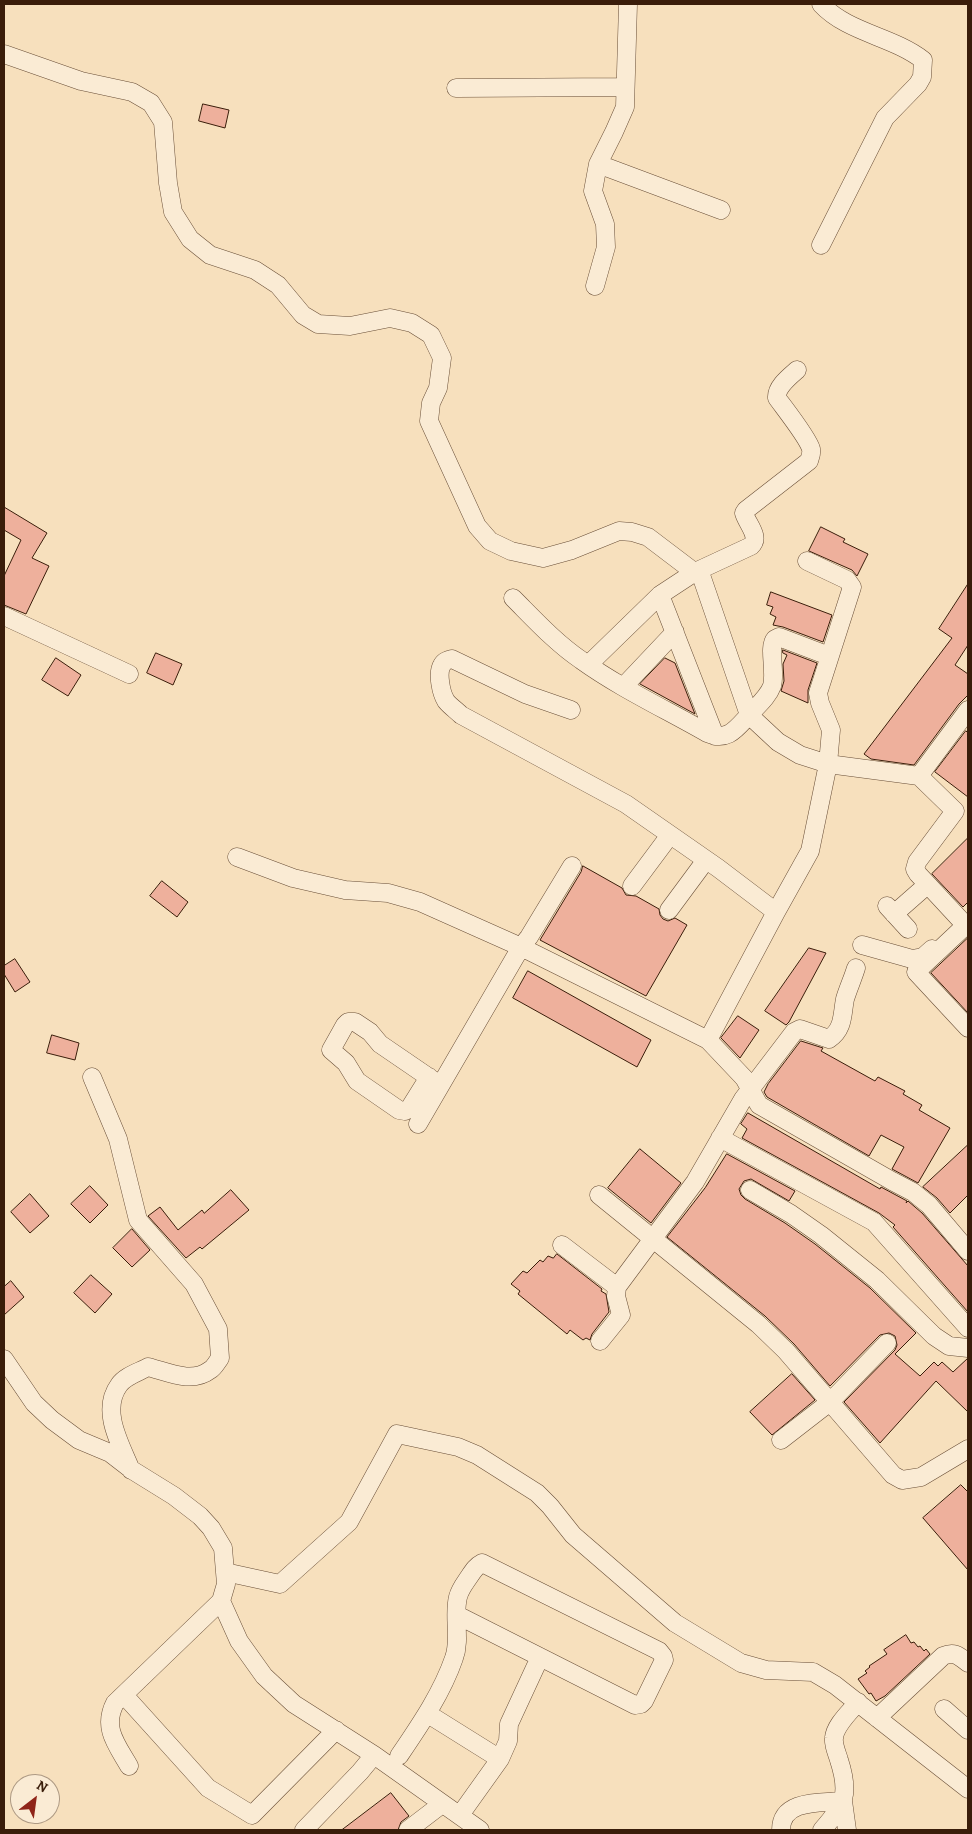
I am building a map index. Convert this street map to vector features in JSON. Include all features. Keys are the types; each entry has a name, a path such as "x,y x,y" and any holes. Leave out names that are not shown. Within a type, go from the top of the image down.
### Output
{"street":[{"path":"595,286 606,247 605,224 593,191 598,164 624,107 628,4"},
{"path":"821,4 834,16 880,39 910,50 923,60 922,76 918,84 885,118 822,245"},
{"path":"4,54 81,80 132,92 151,103 163,122 168,183 173,212 190,239 210,255 255,270 278,285 303,315 318,324 350,326 390,318 412,323 431,335 442,358 438,388 431,403 429,421 477,526 490,541 510,551 543,558 572,550 619,531 632,532 648,537 702,578 749,715 778,742 800,755 828,764 919,776 954,811 917,862 916,868 918,874 965,925"},
{"path":"456,88 625,87"},
{"path":"598,164 721,210"},
{"path":"588,665 660,595 695,572 751,546 755,542 756,537 745,519 744,513 809,461 811,454 810,447 777,398 780,388 796,370"},
{"path":"708,1040 810,851 828,764 831,730 818,694 852,587 847,580 807,561"},
{"path":"660,595 715,736"},
{"path":"514,598 548,634 588,665 715,736 732,733 767,695 772,684 774,671 771,647 775,639 779,637 829,656"},
{"path":"4,616 129,674"},
{"path":"624,686 674,632"},
{"path":"571,710 525,694 452,659 446,661 441,666 440,684 445,700 461,715 626,804 776,912"},
{"path":"919,776 968,710"},
{"path":"632,886 670,835"},
{"path":"237,857 293,878 345,890 388,893 420,902 521,947 708,1040 744,1078 760,1105 913,1192 929,1205 968,1249"},
{"path":"668,910 706,860"},
{"path":"434,1081 380,1044 370,1032 355,1022 348,1022 345,1025 332,1046 331,1050 346,1063 357,1081 399,1110 405,1111 409,1109 434,1081 529,937 572,866"},
{"path":"908,929 891,910 927,884"},
{"path":"862,945 912,959 919,959 965,925"},
{"path":"965,925 916,972 967,1025"},
{"path":"600,1341 620,1315 616,1296 617,1286 695,1182 742,1099 751,1090 797,1029 830,1039 836,1035 842,1020 845,999 856,968"},
{"path":"92,1078 118,1139 138,1220 194,1284 218,1329 220,1358 211,1370 198,1376 187,1377 148,1367 129,1376 118,1386 112,1403 111,1421 132,1470"},
{"path":"418,1124 434,1081"},
{"path":"720,1138 874,1222 968,1328"},
{"path":"750,1190 791,1214 821,1235 876,1280 934,1336 950,1346 968,1348"},
{"path":"599,1195 758,1324 786,1351 893,1475 902,1480 921,1477 968,1449"},
{"path":"562,1245 617,1286"},
{"path":"781,1440 830,1402 887,1343"},
{"path":"4,1359 34,1403 52,1420 79,1440 110,1453 132,1470 174,1496 200,1516 211,1528 223,1548 226,1584 221,1600 115,1704 111,1711 111,1734 129,1766"},
{"path":"225,1572 280,1584 349,1522 397,1434 409,1435 458,1447 477,1455 537,1492 573,1535 674,1623 741,1663 766,1670 813,1672 858,1702 968,1789"},
{"path":"399,1756 428,1714 455,1658 457,1645 456,1606 461,1589 476,1568 482,1563 659,1651 664,1660 644,1701 636,1705 457,1615"},
{"path":"221,1600 239,1641 264,1676 294,1704 374,1755 460,1815 478,1830"},
{"path":"877,1718 943,1656 951,1653 958,1655 968,1663"},
{"path":"460,1815 500,1759 508,1741 509,1724 540,1657"},
{"path":"124,1695 208,1788 252,1815 336,1730"},
{"path":"847,1830 843,1801 846,1781 833,1740 835,1731 858,1702"},
{"path":"944,1709 968,1730"},
{"path":"428,1714 500,1759"},
{"path":"304,1830 374,1755"},
{"path":"781,1830 781,1821 785,1814 793,1808 808,1804 843,1801"},
{"path":"822,1830 834,1816 843,1801"},
{"path":"408,1830 442,1804"}],"building":[{"path":"203,104 229,110 225,128 199,121"},
{"path":"4,507 47,533 32,558 49,566 26,614 4,605 4,576 21,540 4,530"},
{"path":"821,527 845,539 843,542 868,554 857,576 852,570 809,551"},
{"path":"968,584 968,645 955,665 968,674 968,695 959,704 914,765 871,759 864,754 952,638 939,629"},
{"path":"771,592 832,615 823,642 773,625 776,617 770,614 773,607 767,605"},
{"path":"783,650 817,663 808,690 808,703 781,691 784,681 783,664 787,655 783,653"},
{"path":"156,653 182,664 173,685 147,673"},
{"path":"56,658 81,675 68,696 42,680"},
{"path":"665,658 675,663 695,714 640,684"},
{"path":"966,731 968,733 968,797 935,772"},
{"path":"968,838 968,902 963,907 932,874"},
{"path":"583,866 622,888 626,895 636,896 659,909 663,919 668,921 675,918 687,925 646,996 540,940"},
{"path":"162,881 188,902 177,917 150,896"},
{"path":"968,938 968,1013 931,973"},
{"path":"809,948 826,953 786,1025 765,1011"},
{"path":"15,959 30,982 15,992 4,974 4,966"},
{"path":"528,971 651,1040 637,1067 513,998"},
{"path":"738,1016 759,1030 740,1058 721,1038"},
{"path":"52,1035 79,1043 75,1060 47,1053"},
{"path":"801,1041 823,1048 821,1051 875,1081 878,1077 905,1091 903,1094 922,1105 919,1110 950,1128 918,1183 892,1169 904,1147 881,1135 869,1156 767,1097 764,1092 768,1084"},
{"path":"748,1113 880,1189 881,1187 907,1201 906,1203 908,1201 922,1213 968,1266 968,1312 893,1227 895,1225 879,1213 742,1138 747,1129 741,1124"},
{"path":"968,1145 968,1195 950,1213 937,1198 923,1187"},
{"path":"640,1149 681,1183 651,1223 608,1188"},
{"path":"727,1154 795,1191 789,1201 751,1179 744,1181 739,1189 745,1199 815,1244 870,1288 916,1333 895,1354 920,1376 934,1362 938,1366 942,1362 953,1372 968,1358 968,1412 936,1381 880,1443 844,1402 895,1350 897,1345 895,1336 889,1333 880,1335 830,1386 794,1344 765,1316 667,1237 705,1188"},
{"path":"90,1186 108,1205 90,1223 71,1204"},
{"path":"231,1190 249,1210 202,1249 200,1247 186,1258 148,1216 160,1207 178,1230 202,1210 204,1213"},
{"path":"30,1194 49,1216 30,1233 11,1212"},
{"path":"132,1229 150,1250 132,1267 113,1248"},
{"path":"557,1254 606,1294 609,1312 592,1334 590,1340 586,1338 583,1340 570,1330 567,1334 518,1294 520,1291 511,1284 523,1271 527,1273 540,1260 543,1262 548,1256 553,1258"},
{"path":"91,1275 112,1294 95,1313 74,1293"},
{"path":"11,1281 24,1297 4,1315 4,1287"},
{"path":"792,1374 815,1400 772,1435 750,1412"},
{"path":"961,1485 968,1492 968,1570 923,1518"},
{"path":"906,1635 911,1643 914,1642 924,1651 926,1649 930,1654 885,1696 876,1701 858,1679 867,1673 865,1671 869,1666 887,1654 884,1650"},
{"path":"391,1793 409,1816 401,1822 398,1830 342,1830"}]}
